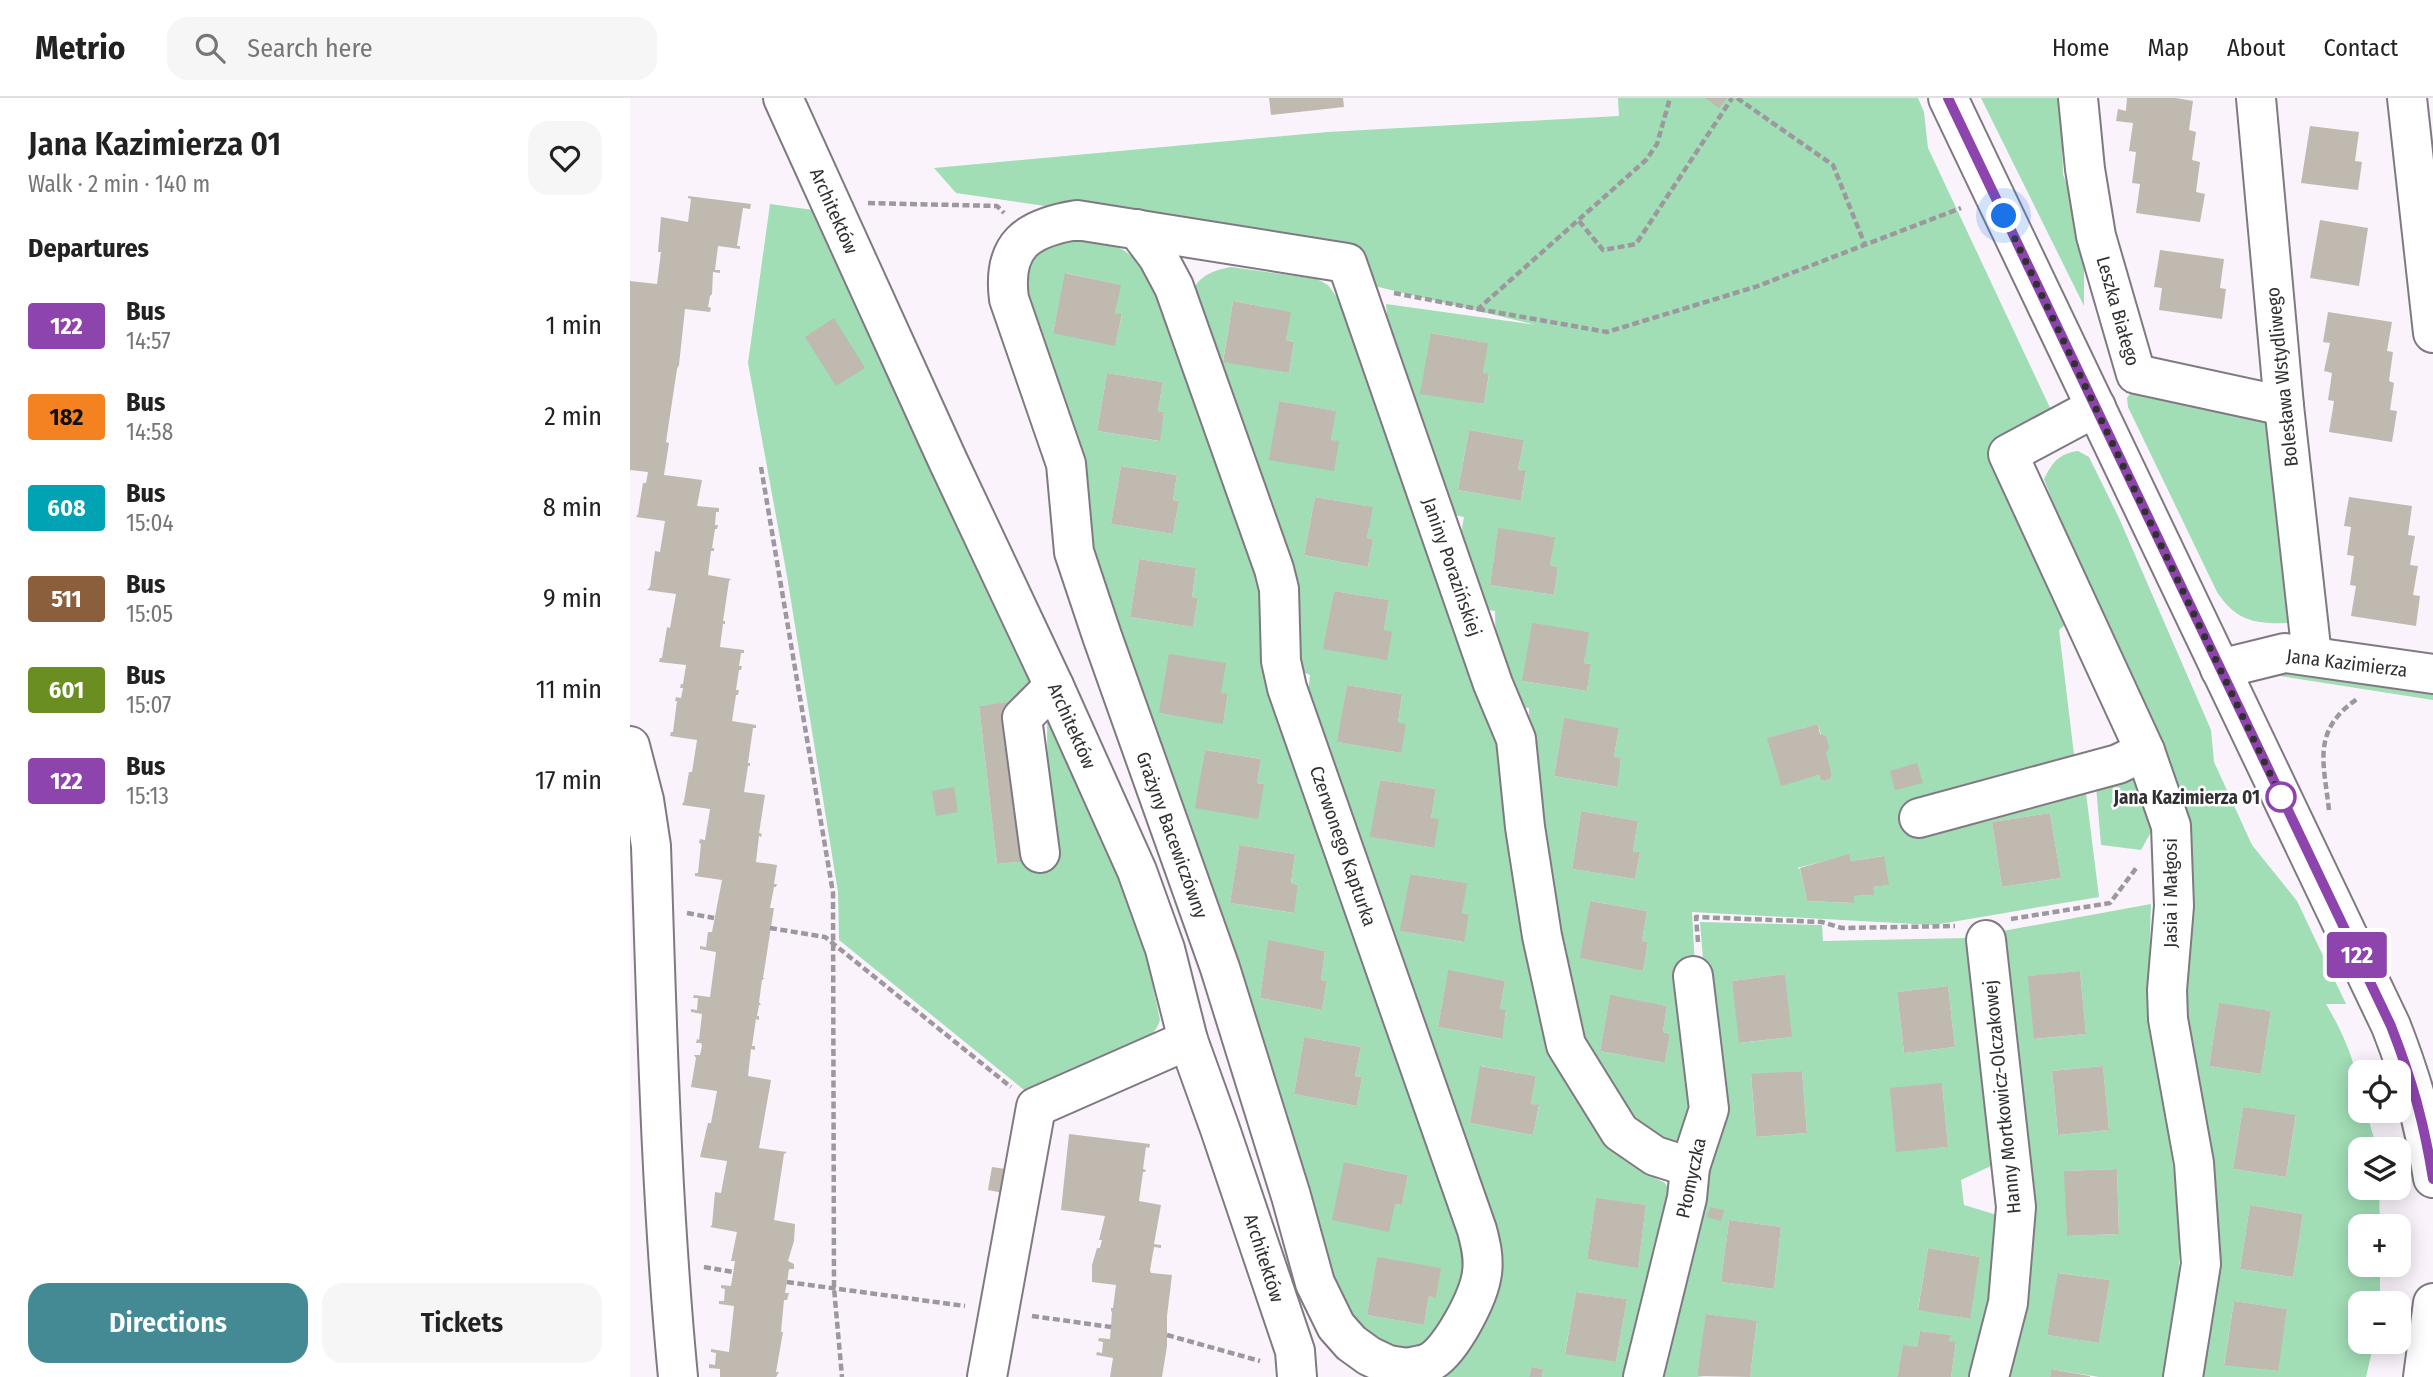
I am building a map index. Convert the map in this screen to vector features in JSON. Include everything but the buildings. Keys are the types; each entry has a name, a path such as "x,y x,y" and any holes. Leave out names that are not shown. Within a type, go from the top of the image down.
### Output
{"street":[{"name":"Architektów","path":"783,98 1137,871 1165,949 1188,1040 1295,1351 1297,1377"},
{"path":"1948,98 2391,1026 2411,1077 2425,1129 2433,1178"},
{"name":"Leszka Białego","path":"2078,98 2085,169 2096,236 2136,373 2284,407"},
{"name":"Bolesława Wstydliwego","path":"2256,98 2284,407 2312,656"},
{"path":"2407,98 2433,333"},
{"name":"Janiny Porazińskiej","path":"1019,248 1050,224 1077,220 1347,263 1493,684 1516,739 1525,827 1542,936 1566,1045 1620,1132 1655,1156 1690,1167"},
{"name":"Czerwonego Kapturka","path":"1137,229 1158,257 1174,286 1274,569 1279,589 1281,661 1287,688 1477,1230 1483,1254 1482,1275 1476,1295 1449,1345 1430,1362 1408,1372"},
{"path":"1174,286 1193,262 1218,242"},
{"name":"Grażyny Bacewiczówny","path":"1019,248 1007,273 1009,299 1066,464 1074,552 1220,968 1315,1283 1336,1326 1351,1343 1369,1356 1408,1372"},
{"name":"Jasia i Małgosi","path":"2096,407 2008,454 2145,751 2171,825 2174,906 2168,1019 2194,1163 2201,1264 2183,1377"},
{"name":"Jana Kazimierza","path":"2220,669 2285,653 2433,674"},
{"path":"1040,853 1022,718 1054,686"},
{"path":"630,746 644,800 651,846 663,1182 668,1276 678,1377"},
{"path":"1919,818 2118,764 2145,751"},
{"name":"Hanny Mortkowicz-Olczakowej","path":"1985,932 2016,1207 2008,1303 1989,1377"},
{"name":"Płomyczka","path":"1643,1377 1688,1198 1690,1167 1709,1109 1693,976"},
{"path":"987,1377 1036,1107 1188,1040"},
{"path":"2423,1377 2433,1303"}],"path":[{"path":"1478,309 1646,160 1657,144 1670,98"},
{"path":"1579,221 1603,250 1636,244 1735,98 1833,165 1865,245"},
{"path":"860,203 997,206 1019,248"},
{"path":"1355,286 1607,332 1755,287 1956,209"},
{"path":"761,467 833,892 834,1288 842,1377"},
{"path":"2329,811 2323,763 2326,733 2336,718 2362,696"},
{"path":"1693,976 1701,968 1696,917 1822,922 1842,928 1934,928 1985,932 2110,903 2171,825"},
{"path":"770,928 825,937 1036,1107"},
{"path":"787,1282 1111,1327"},
{"path":"1167,1335 1232,1353"}],"green space":[{"path":"1618,98 1918,98 1924,112 1928,148 2052,412 1996,446 2073,618 2059,630 2075,763 2085,785 2099,897 1934,925 1692,912 1695,966 1686,1045 1690,1119 1679,1145 1648,1136 1602,1079 1571,1000 1528,742 1529,708 1517,707 1496,650 1495,611 1480,609 1459,545 1464,517 1449,514 1390,350 1386,304 1536,325 1366,284 1354,251 956,193 934,168 1328,132 1619,116","holes":["1432,333 1487,343 1483,373 1489,375 1484,404 1421,393","1469,430 1524,440 1518,470 1526,472 1521,501 1458,490","1498,529 1554,537 1550,565 1558,567 1554,595 1490,585","1532,624 1588,632 1584,663 1591,664 1587,691 1523,681","1564,719 1619,728 1614,757 1621,759 1616,787 1554,776","1818,724 1832,775 1830,779 1821,780 1819,775 1781,785 1768,738","1581,811 1638,821 1633,851 1640,852 1635,879 1572,869","2050,813 2061,878 2002,887 1992,822","1849,855 1851,861 1883,856 1888,885 1873,887 1873,895 1854,896 1853,903 1807,901 1800,869 1797,868","1590,901 1647,911 1642,941 1648,942 1643,971 1581,958","1610,996 1667,1006 1663,1032 1670,1034 1665,1063 1600,1051"]},
{"path":"1981,98 2061,98 2063,174 2084,236 2084,306"},
{"path":"770,204 813,210 1035,690 1010,718 1008,703 979,706 997,864 1048,859 1047,713 1120,879 1146,953 1160,1020 1152,1033 1139,1040 1142,1048 1029,1094 839,940 838,892 787,576 748,363"},
{"path":"1062,238 1091,240 1121,249 1151,276 1262,588 1458,1221 1463,1270 1457,1294 1431,1344 1398,1352 1349,1325 1128,681 1019,283 1026,260","holes":["1066,273 1120,285 1115,313 1122,315 1115,345 1053,332","1107,373 1163,382 1158,411 1164,412 1159,441 1097,431","1121,466 1177,475 1173,500 1179,501 1173,534 1111,524","1139,559 1196,568 1192,597 1198,598 1193,627 1130,617","1221,693 1228,695 1223,723 1159,713","1205,750 1261,759 1257,783 1264,784 1196,808","1239,845 1295,854 1291,883 1298,885 1293,913 1230,903","1268,941 1325,951 1321,980 1327,981 1322,1010 1260,998","1304,1037 1361,1047 1355,1076 1362,1077 1357,1106 1294,1094","1344,1162 1408,1175 1402,1205 1395,1204","1377,1258 1440,1268 1436,1297 1429,1296 1424,1325 1367,1315"]},
{"path":"1231,267 1317,279 1328,285 1342,304 1507,766 1614,1147 1640,1170 1665,1183 1670,1192 1624,1377 1542,1377 1543,1369 1531,1367 1529,1377 1444,1377 1486,1308 1307,703 1310,675 1297,669 1192,292 1203,277","holes":["1233,301 1290,312 1286,340 1294,342 1289,373 1223,361","1279,401 1335,411 1331,440 1339,442 1270,460","1315,497 1372,507 1367,538 1373,539 1368,567 1304,555","1334,591 1389,600 1384,630 1324,649","1347,685 1402,694 1398,723 1401,753 1338,742","1380,780 1436,789 1431,818 1434,848 1371,837","1410,874 1466,883 1462,913 1469,914 1463,942 1401,931","1448,971 1505,981 1500,1009 1506,1011 1501,1039 1438,1027","1481,1066 1536,1076 1531,1104 1539,1106 1533,1135 1470,1123","1596,1199 1646,1205 1638,1267 1587,1259","1576,1292 1627,1299 1616,1362 1565,1353"]},
{"path":"2132,391 2272,422 2290,623 2267,623 2248,619 2232,610 2217,592 2128,407 2127,398"},
{"path":"2078,451 2089,457 2119,518 2211,730 2214,762 2252,845 2297,901 2346,1004 2326,1004 2352,1060 2348,1060 2348,1123 2369,1123 2373,1137 2348,1137 2348,1200 2379,1200 2380,1214 2348,1214 2348,1277 2380,1277 2380,1291 2348,1291 2348,1354 2371,1354 2366,1377 2199,1377 2182,1036 2193,916 2188,819 2075,560 2044,479 2057,460","holes":["2219,1004 2271,1011 2261,1074 2209,1066","2243,1107 2296,1116 2286,1177 2233,1169","2250,1205 2303,1214 2293,1277 2240,1269","2234,1301 2287,1309 2277,1371 2224,1364"]},
{"path":"2288,671 2433,691 2433,700 2280,676"},
{"path":"2136,772 2156,823 2141,850 2101,845 2096,786"},
{"path":"2151,904 2148,995 2180,1214 2178,1312 2165,1377 2099,1377 2051,1369 2050,1377 2008,1377 2027,1288 2035,1211 1997,932","holes":["2080,971 2086,1034 2035,1039 2029,976","2103,1066 2109,1130 2058,1135 2052,1071","2117,1169 2119,1234 2067,1236 2065,1171","2059,1273 2110,1280 2099,1343 2047,1335"]},
{"path":"1700,922 1822,925 1823,941 1966,938 1993,1165 1961,1180 1964,1205 1997,1215 1998,1265 1974,1377 1951,1377 1956,1343 1949,1341 1950,1335 1920,1331 1917,1347 1903,1346 1897,1377 1750,1377 1757,1322 1707,1314 1697,1376 1705,1377 1654,1377 1716,1117","holes":["1785,974 1791,1037 1740,1043 1732,981","1948,986 1955,1047 1904,1053 1897,992","1802,1071 1807,1133 1756,1137 1751,1075","1942,1083 1948,1147 1897,1151","1729,1220 1781,1227 1774,1289 1721,1282","1928,1248 1980,1257 1969,1319 1918,1309"]}],"bus line":[{"name":"122","path":"1948,98 2391,1026 2411,1077 2425,1129 2433,1179"}],"place":[{"name":"Jana Kazimierza 01","path":"2281,797"}],"route":[{"path":"2004,216 2284,803 2281,797"}]}
